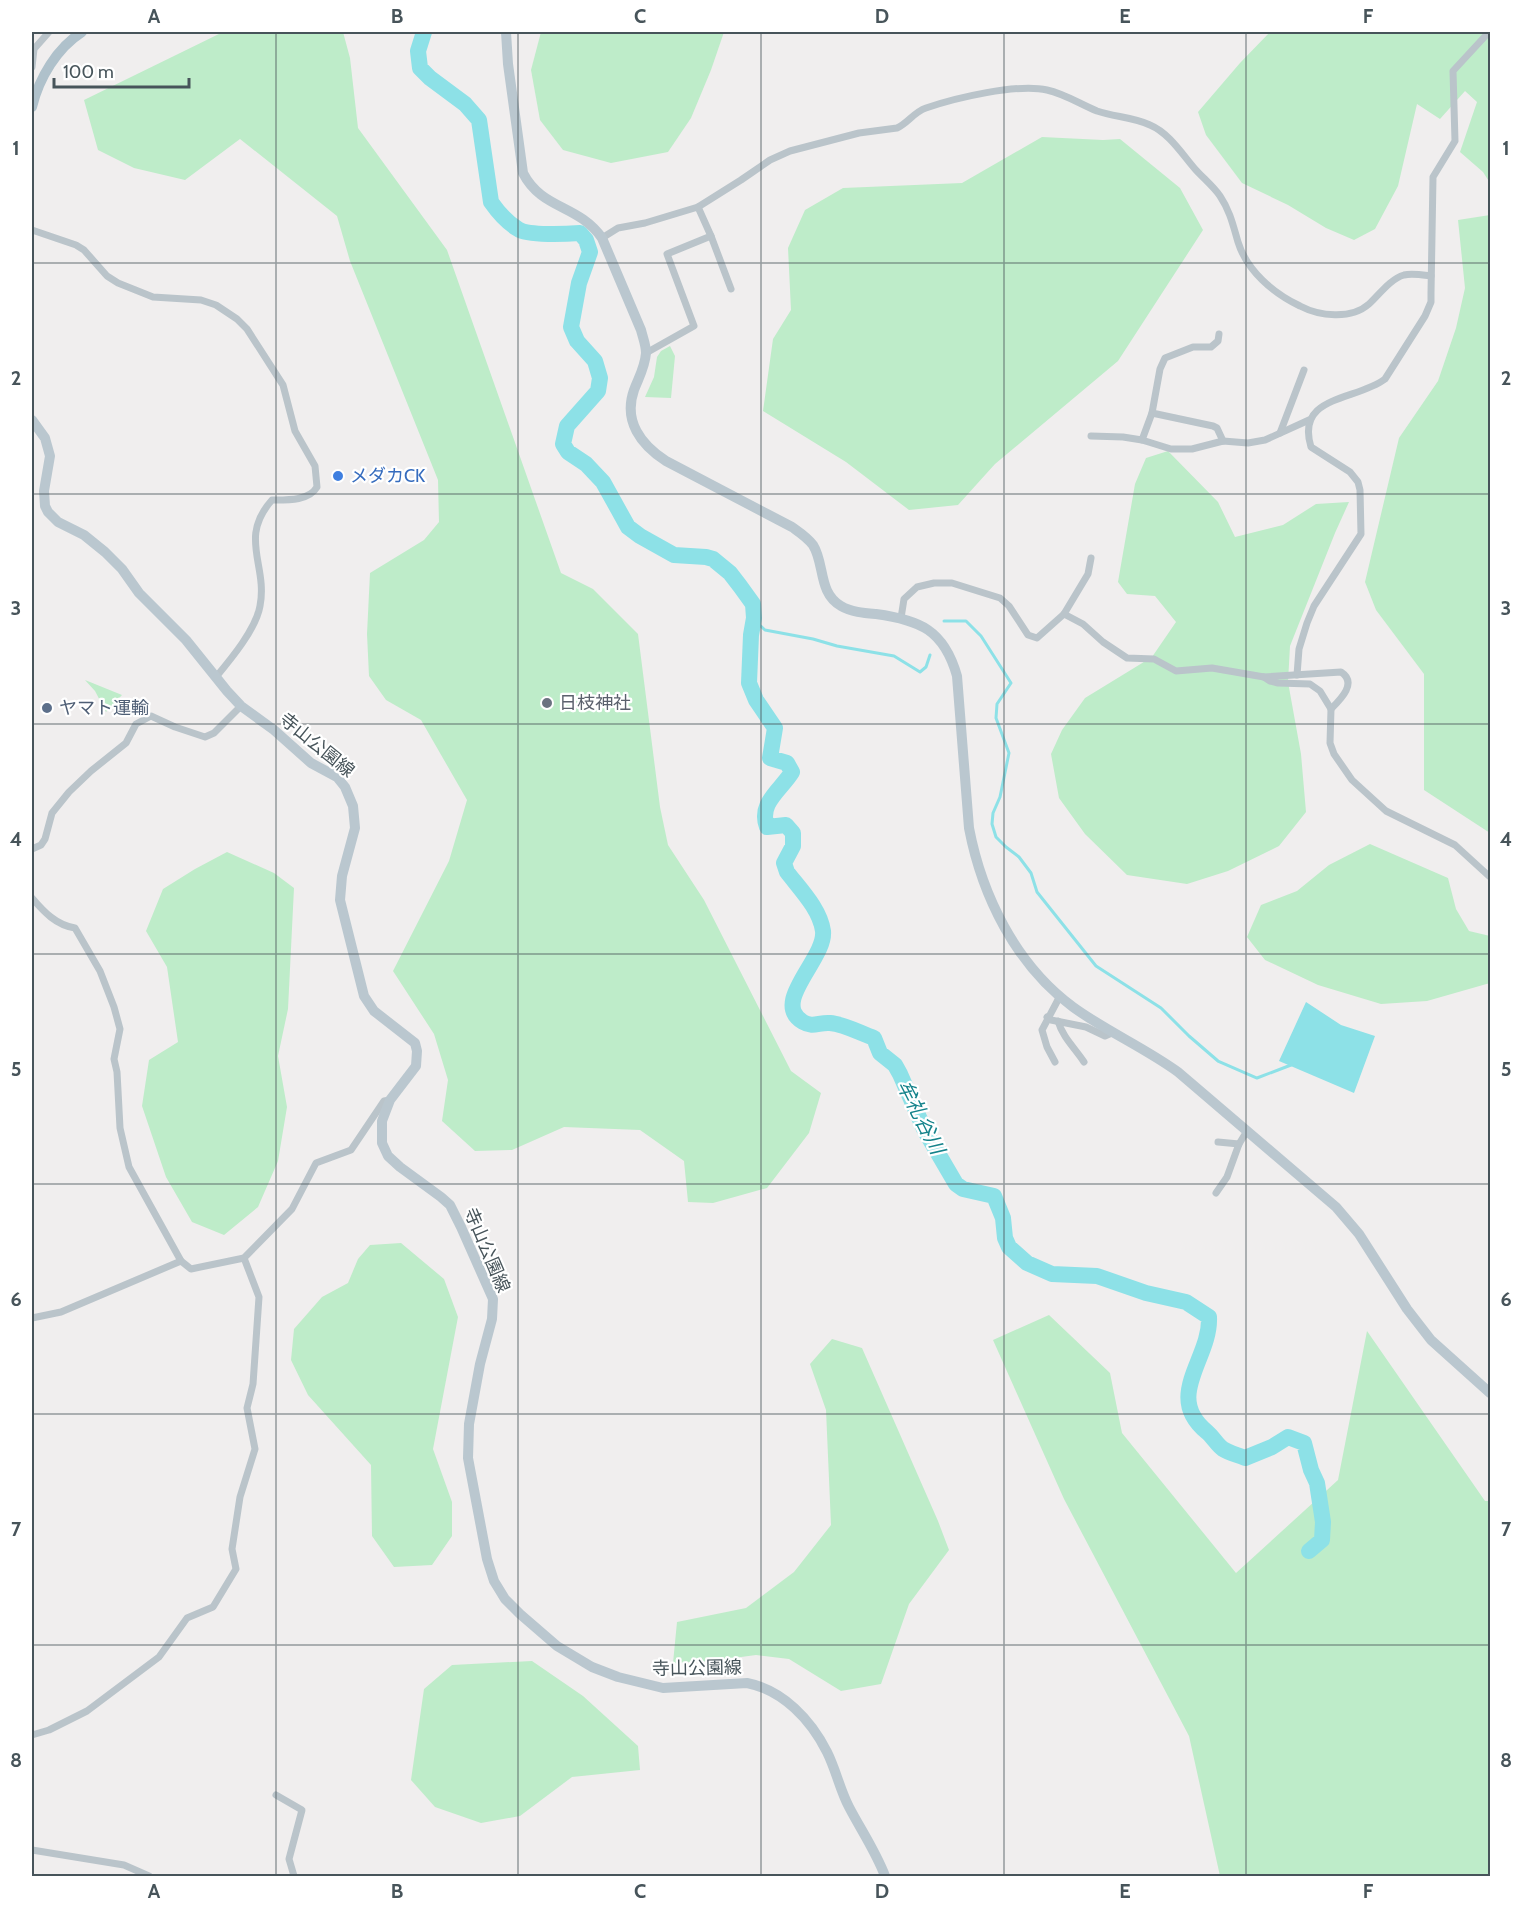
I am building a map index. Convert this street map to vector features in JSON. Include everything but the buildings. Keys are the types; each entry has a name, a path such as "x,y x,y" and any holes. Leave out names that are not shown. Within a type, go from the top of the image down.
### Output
{"main road":[{"path":"32,107 46,72 56,58 82,32"},
{"path":"506,32 508,64 523,173 537,194 580,216 602,238 641,330 646,353 644,366 631,403 634,429 641,441 652,452 803,535 815,550 829,596 839,605 852,611 912,621 933,634 952,659 959,691 969,828 977,865 1002,923 1017,949 1041,979 1060,996 1080,1012 1156,1056 1178,1072 1342,1214 1359,1234 1407,1309 1431,1340 1491,1393"},
{"name":"寺山公園線","path":"32,420 45,438 50,456 44,491 45,506 48,512 58,522 84,535 105,552 122,569 138,593 186,640 241,706 274,730 311,763 337,777 351,797 355,828 342,876 340,900 364,996 374,1011 415,1044 417,1051 416,1066 390,1100 382,1121 382,1143 388,1156 400,1167 450,1205 493,1299 492,1320 480,1364 470,1424 468,1458 487,1559 494,1581 505,1599 557,1646 592,1666 618,1677 663,1688 747,1683 758,1685 782,1697 818,1736 828,1753 848,1805 885,1876"}],"street":[{"path":"32,67 34,49 49,32"},
{"path":"1091,436 1142,440 1171,448 1192,449 1223,441 1248,443 1265,440 1309,420 1321,406 1375,385 1384,379 1431,302 1433,177 1455,141 1453,71 1489,32"},
{"path":"602,238 618,228 645,223 698,207 770,160 790,151 858,133 897,128 919,110 937,104 1025,88 1046,89 1065,95 1098,111 1150,125 1164,133 1219,195 1231,216 1239,244 1251,267 1270,286 1300,306 1325,314 1355,312 1367,306 1389,284 1403,275 1431,276"},
{"path":"698,207 731,289"},
{"path":"32,230 76,245 84,250 107,276 143,294 153,297 201,300 227,311 247,329 283,385 295,431 315,466 317,487 306,497 272,500 260,516 255,533 260,609 244,638 216,677"},
{"path":"646,353 694,326 667,254 711,236"},
{"path":"1142,440 1152,413 1160,369 1165,358 1192,347 1211,347 1218,341 1219,334"},
{"path":"1280,433 1304,370"},
{"path":"1152,413 1213,426 1217,428 1223,441"},
{"path":"1297,675 1299,649 1314,606 1361,534 1358,482 1350,472 1311,447 1309,420"},
{"path":"901,618 904,599 917,587 934,583 952,583 1000,598 1009,606 1028,635 1037,638 1064,614 1088,573 1091,558"},
{"path":"1064,614 1083,624 1103,642 1127,658 1154,659 1176,671 1212,668 1264,677 1341,672 1345,674 1347,680 1346,694 1331,709"},
{"path":"1264,677 1278,683 1310,684 1320,691 1331,709 1330,743 1334,754 1352,780 1386,811 1455,845 1491,877"},
{"path":"32,849 41,845 45,839 52,813 57,806 91,771 126,743 136,724 151,716 206,737 214,733 241,706"},
{"path":"32,897 45,913 64,926 75,928 100,970 120,1029 114,1059 117,1072 120,1128 129,1167 180,1261 190,1269 244,1258 292,1209 316,1163 351,1150 384,1101 390,1100"},
{"path":"1055,1062 1042,1030 1060,996"},
{"path":"1047,1017 1086,1027 1105,1036 1114,1032"},
{"path":"1058,1021 1062,1034 1084,1062"},
{"path":"1216,1193 1227,1177 1239,1144 1247,1131"},
{"path":"1218,1142 1239,1144"},
{"path":"32,1735 49,1730 87,1712 159,1658 187,1618 213,1607 236,1569 232,1549 240,1497 255,1449 247,1408 253,1384 259,1297 244,1258"},
{"path":"32,1318 61,1312 180,1261"},
{"path":"276,1795 302,1810 289,1859 294,1876"},
{"path":"32,1850 124,1865 149,1876"}],"green space":[{"path":"223,32 343,32 350,58 358,128 447,250 561,573 593,589 638,634 660,807 668,845 704,900 791,1071 821,1093 809,1133 767,1188 713,1203 688,1202 684,1161 640,1130 564,1127 512,1150 475,1151 442,1121 448,1080 434,1034 393,971 449,861 467,800 421,720 386,700 369,676 367,634 370,573 424,540 439,522 438,480 350,261 337,216 240,139 185,180 134,168 98,150 84,100"},
{"path":"541,32 724,32 691,118 668,152 611,163 563,150 540,120 531,70"},
{"path":"1270,32 1490,32 1490,183 1483,172 1460,152 1477,102 1465,91 1440,119 1417,104 1398,186 1375,229 1354,240 1326,228 1288,205 1242,183 1206,135 1198,112"},
{"path":"1042,137 1120,139 1180,188 1203,230 1118,361 995,464 958,505 909,510 846,462 763,411 773,339 791,310 788,248 805,210 843,188 962,183"},
{"path":"1490,215 1490,833 1424,790 1424,674 1376,610 1365,582 1399,438 1438,381 1456,328 1465,288 1458,220"},
{"path":"670,346 675,356 671,398 645,397 654,377 657,357 661,351"},
{"path":"1168,451 1218,502 1235,537 1283,525 1316,504 1349,502 1290,646 1288,682 1301,754 1306,812 1279,846 1228,871 1187,884 1127,875 1085,834 1059,798 1051,754 1062,730 1085,698 1152,657 1176,622 1155,596 1127,594 1118,582 1135,484 1146,458"},
{"path":"85,680 122,695 106,712 95,691"},
{"path":"1370,844 1448,878 1456,909 1469,931 1490,936 1490,983 1427,1001 1381,1004 1318,985 1265,960 1247,937 1261,905 1297,891 1329,865"},
{"path":"227,852 274,873 294,888 288,1009 278,1056 287,1107 278,1161 258,1207 224,1235 192,1222 166,1177 142,1106 149,1060 178,1042 167,967 146,931 163,889"},
{"path":"401,1243 444,1279 458,1317 433,1449 452,1502 452,1536 432,1565 394,1567 372,1536 371,1465 308,1395 291,1360 294,1329 322,1297 348,1283 358,1259 370,1245"},
{"path":"1049,1315 1110,1373 1122,1433 1236,1573 1338,1480 1367,1331 1485,1501 1490,1501 1490,1876 1220,1876 1189,1736 1064,1499 993,1340"},
{"path":"832,1339 862,1348 949,1550 909,1604 881,1684 841,1691 789,1659 756,1655 673,1663 677,1622 746,1608 794,1572 831,1525 826,1410 810,1364"},
{"path":"532,1661 583,1696 638,1746 640,1770 572,1777 520,1816 481,1823 435,1807 411,1780 424,1689 452,1665"}],"water":[{"path":"1306,1002 1341,1025 1375,1036 1354,1093 1279,1061"}],"waterway":[{"name":"牟礼谷川","path":"424,32 418,51 420,68 465,104 479,120 491,202 494,206 511,224 523,231 548,234 580,233 586,240 590,252 579,283 571,327 577,341 595,361 600,378 598,391 567,426 563,444 568,452 586,464 603,482 628,527 674,555 713,559 730,573 753,604 749,683 756,700 775,728 770,758 787,763 792,772 772,797 765,818 767,827 786,825 793,833 793,846 784,863 787,872 814,907 823,931 822,942 796,992 793,1003 795,1013 807,1024 835,1024 874,1038 880,1053 895,1065 925,1131 956,1184 963,1189 994,1196 1003,1218 1005,1238 1009,1247 1027,1263 1052,1274 1097,1276 1146,1293 1186,1302 1209,1317 1208,1333 1192,1377 1189,1405 1195,1418 1221,1447 1245,1458 1272,1447 1288,1437 1304,1443 1317,1483 1323,1522 1322,1540 1309,1551"},
{"path":"754,620 765,630 894,656 920,672 926,667 930,655"},
{"path":"944,621 966,621 981,636 1011,683 997,704 996,718 1009,753 992,824 996,837 1019,857 1031,873 1037,892 1096,966 1161,1008 1218,1061 1257,1078 1291,1065"}],"place":[{"name":"メダカCK","path":"338,476"},
{"name":"日枝神社","path":"547,703"},
{"name":"ヤマト運輸","path":"47,708"}]}
